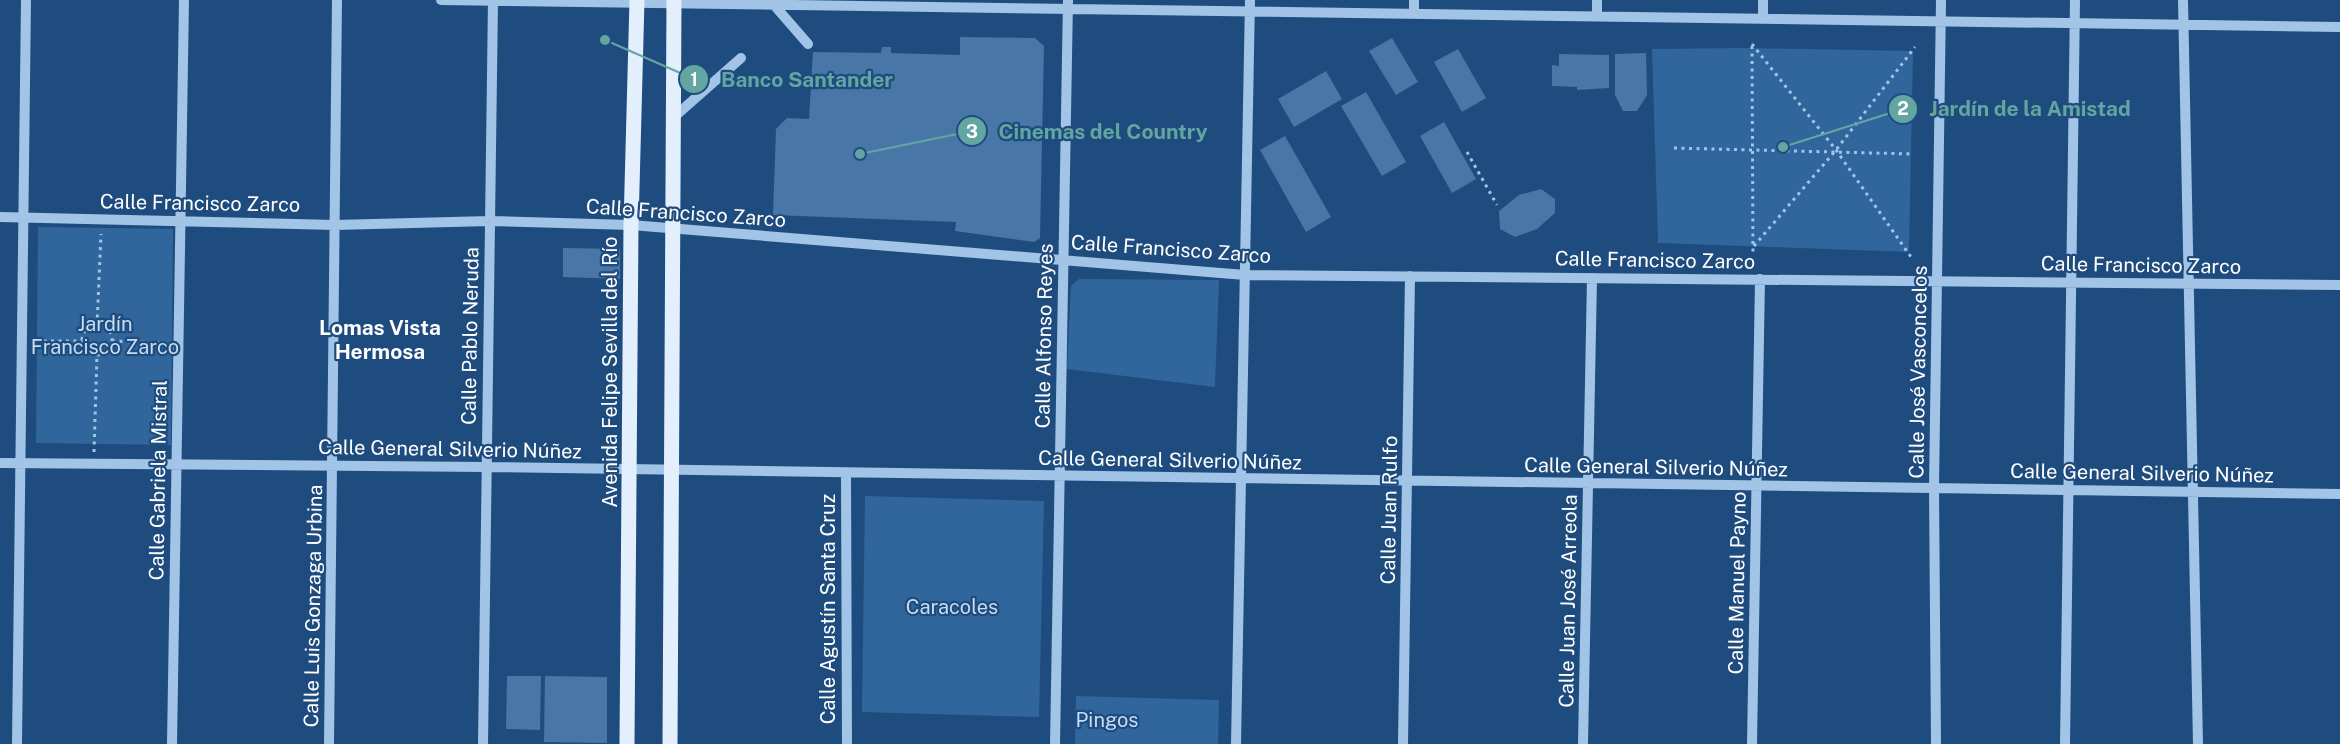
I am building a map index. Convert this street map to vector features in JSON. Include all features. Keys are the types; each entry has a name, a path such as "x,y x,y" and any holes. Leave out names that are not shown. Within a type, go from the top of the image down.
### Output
{"main road":[{"name":"Avenida Felipe Sevilla del Río","path":"627,744 631,469 631,225 637,1"},
{"path":"670,744 674,2"}],"street":[{"path":"17,744 27,0"},
{"name":"Calle Gabriela Mistral","path":"172,744 183,0"},
{"name":"Calle Luis Gonzaga Urbina","path":"329,744 337,0"},
{"path":"441,0 637,1 774,5 927,3 1250,6 1414,14 2340,27"},
{"name":"Calle Pablo Neruda","path":"483,744 492,0"},
{"path":"1414,0 1414,14"},
{"path":"1597,0 1597,16"},
{"path":"1763,0 1763,19"},
{"name":"Calle José Vasconcelos","path":"1936,744 1934,488 1941,0"},
{"path":"2065,744 2075,0"},
{"path":"2182,0 2198,744"},
{"name":"Calle Alfonso Reyes","path":"1055,744 1067,4"},
{"path":"774,5 808,44"},
{"path":"1236,744 1250,6"},
{"path":"674,117 741,58"},
{"name":"Calle Francisco Zarco","path":"0,217 335,225 489,221 631,225 1245,274 2340,285"},
{"name":"Calle Juan Rulfo","path":"1403,744 1410,276"},
{"name":"Calle Juan José Arreola","path":"1583,744 1592,278"},
{"name":"Calle Manuel Payno","path":"1752,744 1760,279"},
{"name":"Calle General Silverio Núñez","path":"0,463 486,467 2340,494"},
{"name":"Calle Agustín Santa Cruz","path":"846,474 847,744"}],"path":[{"path":"1753,254 1752,44 1836,150 1911,256"},
{"path":"1754,246 1836,150 1915,47"},
{"path":"1674,148 1836,150 1913,154"},
{"path":"1467,152 1497,205"},
{"path":"97,325 102,219"},
{"path":"97,325 106,328 112,341 106,352 98,354 85,349 82,341 88,328 97,325"},
{"path":"22,341 82,341"},
{"path":"112,341 178,343"},
{"path":"94,464 98,354"}],"green space":[{"path":"1652,49 1913,51 1909,252 1658,243"},
{"name":"Jardín Francisco Zarco","path":"38,227 173,229 171,445 36,443"},
{"path":"1079,279 1219,280 1215,387 1067,369 1071,286"},
{"name":"Caracoles","path":"865,496 1044,501 1039,717 862,712"},
{"name":"Pingos","path":"1076,696 1219,700 1218,744 1075,744"}],"building":[{"path":"960,37 1035,38 1044,46 1040,238 1034,242 955,231 956,222 773,215 776,129 787,118 809,119 813,52 881,53 882,47 891,47 891,53 960,55"},
{"path":"1392,38 1418,82 1396,95 1369,51"},
{"path":"1458,49 1486,98 1462,112 1434,62"},
{"path":"1646,53 1647,95 1637,111 1623,111 1615,95 1615,54"},
{"path":"1559,54 1609,55 1609,88 1577,90 1577,87 1552,86 1552,65 1559,66"},
{"path":"1326,71 1342,99 1294,127 1278,99"},
{"path":"1366,92 1406,162 1382,176 1341,106"},
{"path":"1444,122 1476,179 1452,193 1420,136"},
{"path":"1285,136 1331,217 1306,232 1260,150"},
{"path":"1541,189 1555,199 1555,213 1537,229 1515,237 1500,229 1499,211 1519,195"},
{"path":"563,248 620,249 620,279 563,277"},
{"path":"507,676 541,676 540,730 506,729"},
{"path":"545,676 607,677 607,743 544,742"}],"place":[{"name":"Banco Santander","path":"605,40"},
{"name":"Jardín de la Amistad","path":"1783,147"},
{"name":"Cinemas del Country","path":"860,154"}],"district":[{"name":"Lomas Vista Hermosa","path":"380,339"}]}
